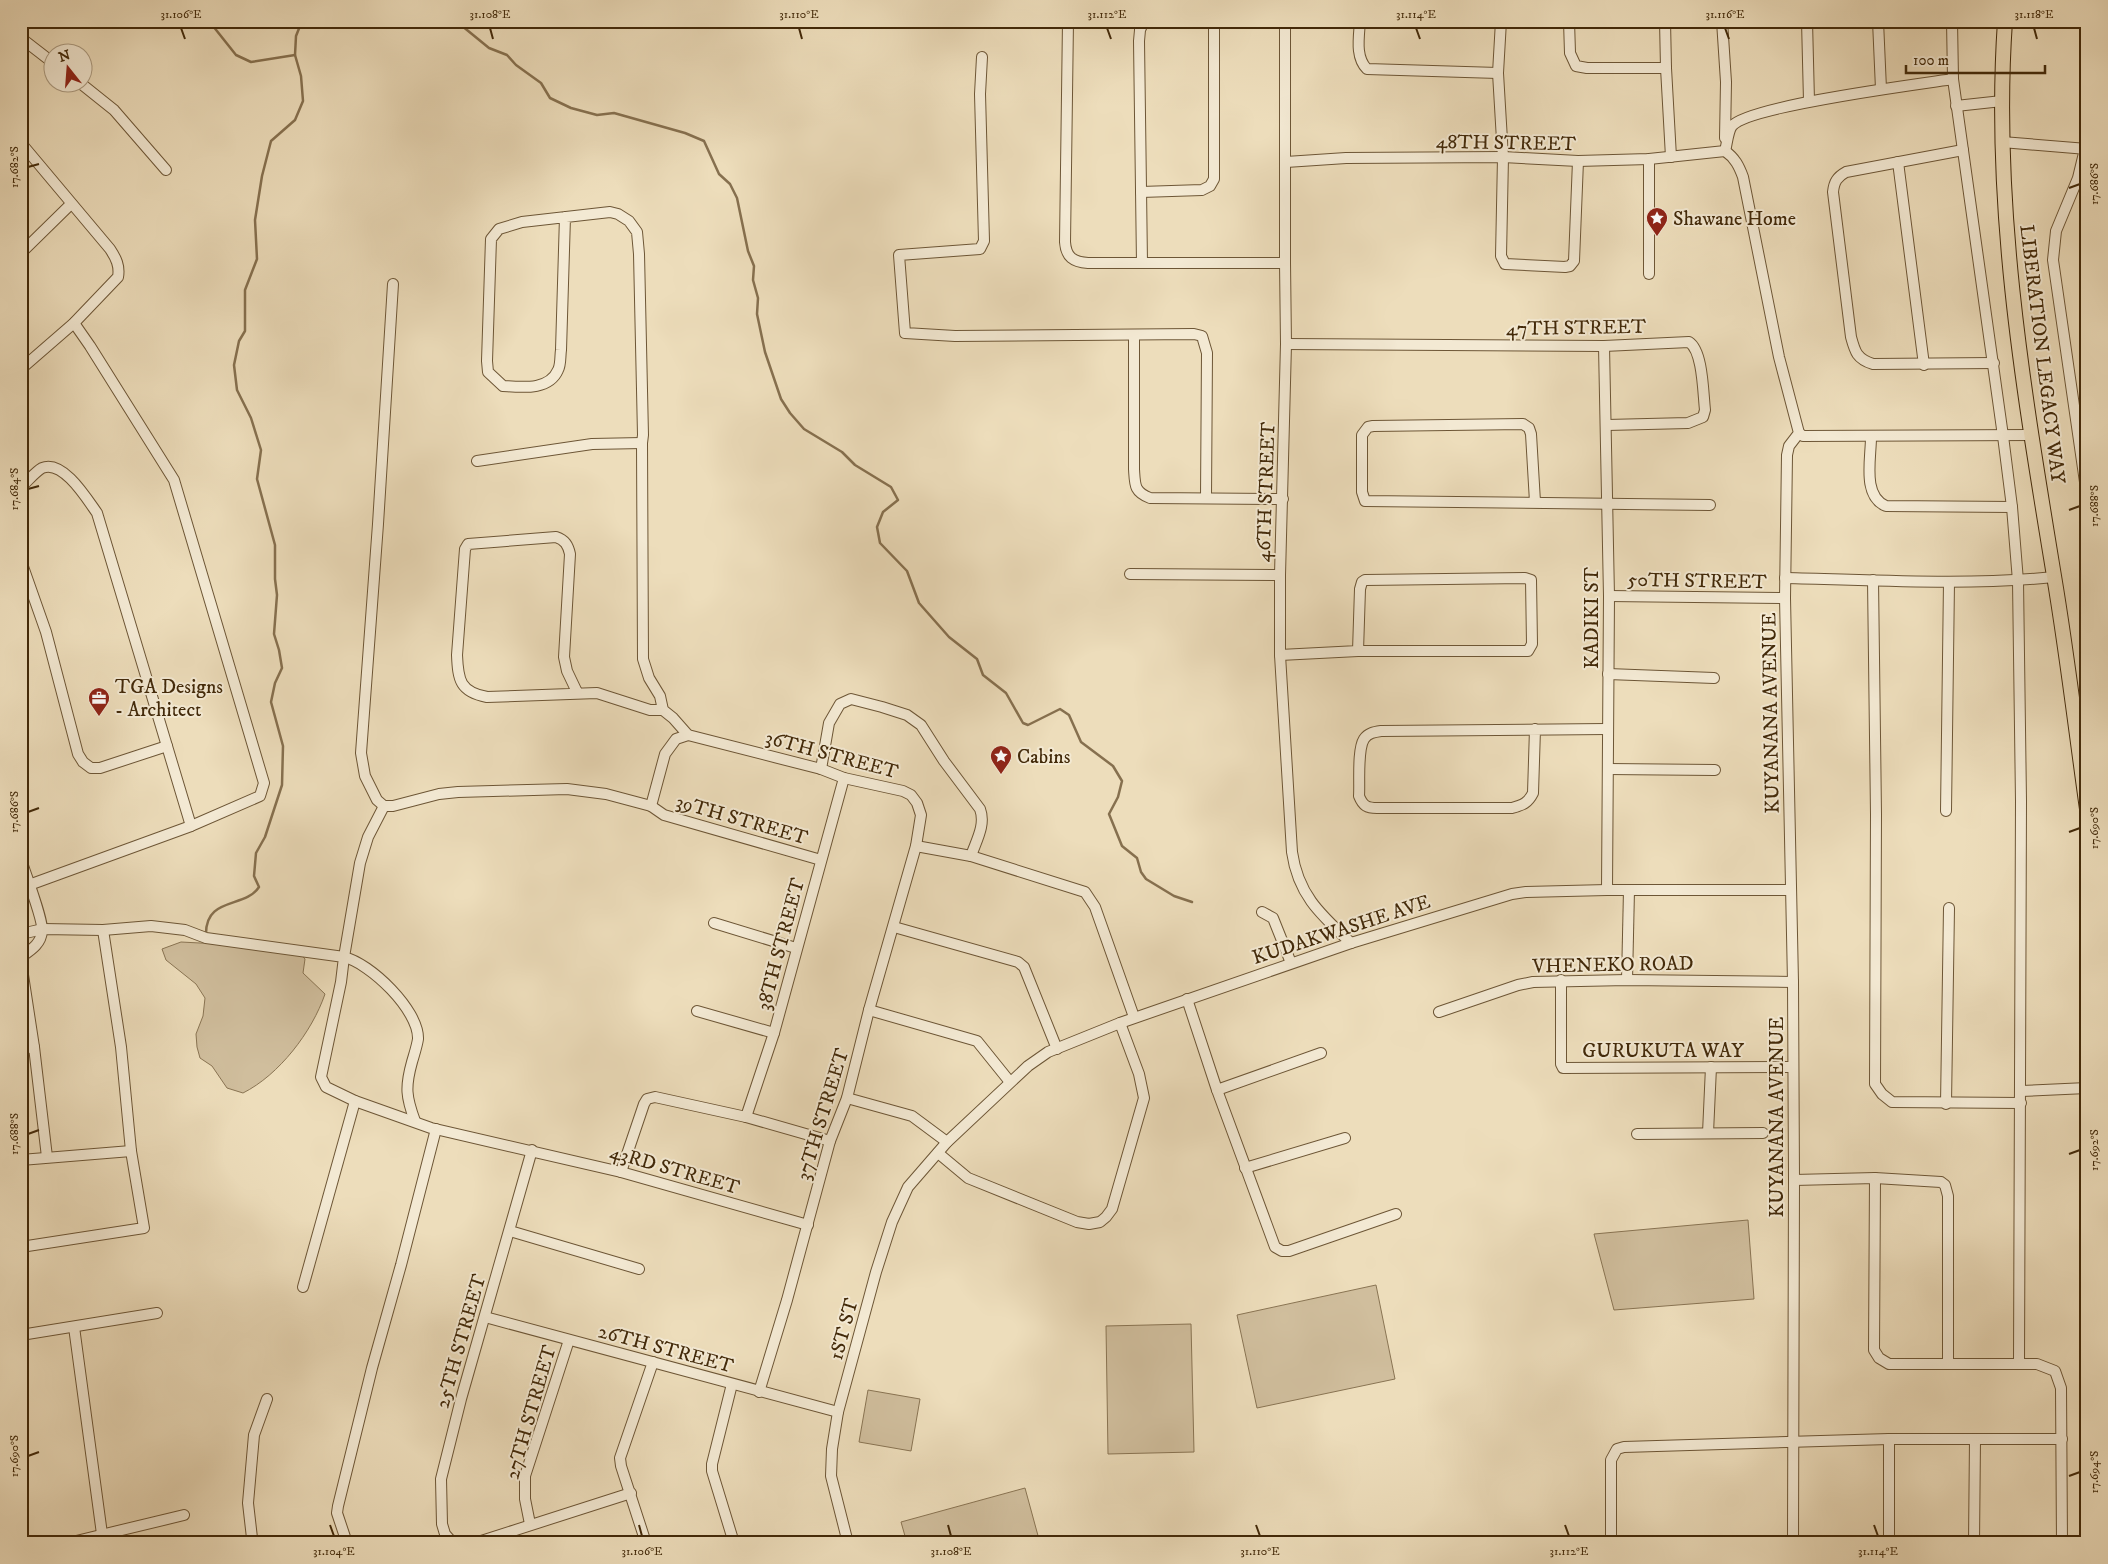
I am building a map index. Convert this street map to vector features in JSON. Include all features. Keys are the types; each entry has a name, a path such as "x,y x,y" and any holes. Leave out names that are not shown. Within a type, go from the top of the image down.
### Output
{"main road":[{"name":"LIBERATION LEGACY WAY","path":"2005,21 2002,142 2008,248 2030,435 2054,577 2087,809"}],"street":[{"path":"1068,21 1066,250 1070,258 1078,263 1284,263"},
{"path":"1142,263 1139,41 1144,21"},
{"path":"1141,192 1202,190 1210,186 1214,179 1214,21"},
{"name":"46TH STREET","path":"1285,21 1286,162 1284,263 1286,344 1280,575 1280,655 1292,852 1295,873 1300,886 1322,915 1351,942"},
{"path":"1360,21 1359,56 1362,64 1367,69 1498,72"},
{"path":"1501,21 1498,72 1503,157 1502,261 1506,264 1565,267 1570,266 1574,261 1578,161"},
{"path":"1569,21 1570,53 1576,66 1587,68 1666,68"},
{"path":"1665,21 1671,157"},
{"path":"1722,21 1726,82 1725,152"},
{"path":"1807,21 1809,101"},
{"path":"1878,21 1881,89"},
{"path":"1952,21 1953,79 1956,106 1994,363 2012,507 2018,581 2021,801 2019,1364"},
{"path":"21,38 42,54"},
{"path":"982,57 980,94 984,241 980,249 899,256 905,333 955,336 1194,334 1202,336 1207,353 1206,497"},
{"path":"1725,152 1732,126 1742,119 1809,101 1953,79"},
{"path":"92,92 114,110 166,170"},
{"path":"1956,106 2002,101"},
{"path":"2002,142 2086,149 2078,178 2056,231 2053,260 2087,496"},
{"path":"21,143 110,249 119,270 118,277 74,323 21,370"},
{"path":"1963,150 1846,172 1839,176 1834,183 1832,192 1851,337 1856,355 1863,361 1872,364 1994,363"},
{"path":"1725,152 1732,156 1739,166 1743,177 1779,357 1799,433 1803,436 1871,437 2030,435"},
{"name":"48TH STREET","path":"1286,162 1346,158 1503,157 1578,161 1671,157 1725,152"},
{"path":"1649,158 1649,274"},
{"path":"1898,162 1924,365"},
{"path":"21,253 71,204"},
{"path":"565,217 561,350 558,370 551,381 540,386 503,386 488,372 491,239 499,229 514,224 565,217 610,212 618,214 629,221 637,232 639,254 643,435 643,659 649,678 660,696 663,710"},
{"path":"393,284 361,753 365,776 377,800 384,806 393,806 439,794 458,792 567,789 606,794 651,806"},
{"path":"29,885 191,826 260,796 264,783 174,480 74,323"},
{"path":"1134,335 1134,470 1136,488 1141,495 1150,498 1283,499"},
{"name":"47TH STREET","path":"1286,344 1604,346 1690,342 1697,349 1705,410 1703,417 1688,423 1607,425"},
{"name":"KADIKI ST","path":"1604,346 1609,596 1607,890"},
{"path":"1535,502 1531,434 1529,428 1523,424 1368,426 1362,435 1362,492 1365,501 1710,505"},
{"name":"KUYANANA AVENUE","path":"1793,1543 1793,982 1785,578 1787,455 1790,446 1799,433"},
{"path":"1871,437 1870,485 1872,494 1877,502 1886,506 2012,507"},
{"path":"477,461 592,444 642,443"},
{"path":"21,487 42,468 50,467 61,470 80,488 97,513 191,826"},
{"path":"577,692 567,671 564,657 570,554 568,546 562,539 556,537 468,544 465,549 457,655 461,683 472,694 487,697 577,692 597,693 650,710 663,710 688,735"},
{"path":"21,561 46,632 78,754 83,762 91,768 100,768 167,746"},
{"path":"1130,574 1280,575"},
{"path":"1785,578 1949,582 2018,581 2054,577"},
{"path":"1280,655 1358,651 1528,651 1532,644 1531,580 1525,578 1365,580 1360,584 1358,651"},
{"path":"1872,580 1876,814 1875,1084 1882,1094 1892,1102 2021,1104"},
{"path":"1946,811 1949,582"},
{"name":"50TH STREET","path":"1609,596 1785,598"},
{"path":"1608,674 1714,678"},
{"path":"821,769 829,724 840,704 851,699 907,715 921,725 944,762 980,809 983,817 982,826 971,856"},
{"path":"1534,729 1533,793 1528,802 1520,806 1512,808 1368,808 1362,804 1360,796 1361,745 1364,738 1371,732 1534,729 1607,729"},
{"name":"36TH STREET","path":"688,735 821,769 844,778 904,791 917,802 921,814 916,846"},
{"name":"39TH STREET","path":"688,735 676,738 665,754 651,806 664,815 821,860"},
{"path":"1608,769 1715,770"},
{"name":"38TH STREET","path":"746,1117 774,1033 844,778"},
{"name":"43RD STREET","path":"384,806 368,836 360,863 341,982 321,1077 326,1087 355,1101 436,1129 621,1172 808,1225"},
{"path":"916,846 971,856 1086,892 1095,907 1134,1017"},
{"name":"37TH STREET","path":"759,1392 808,1225 830,1141 847,1098 869,1010 916,846"},
{"path":"21,860 43,929 39,941 33,949 21,957"},
{"path":"1627,980 1629,890"},
{"name":"KUDAKWASHE AVE","path":"947,1142 1039,1057 1134,1017 1351,942 1489,899 1526,892 1791,890"},
{"path":"1946,1104 1949,908"},
{"path":"1262,912 1273,918 1291,963"},
{"path":"714,923 796,948"},
{"path":"21,934 43,929 103,930 131,926 168,928 185,930 206,938 352,959 369,969 388,985 414,1023 418,1038 406,1095 415,1122"},
{"path":"894,927 1018,962 1024,967 1057,1049"},
{"path":"21,1247 144,1228 131,1151 121,1047 103,930"},
{"path":"21,962 34,1047 46,1156"},
{"name":"VHENEKO ROAD","path":"1439,1012 1518,985 1561,980 1793,982"},
{"name":"GURUKUTA WAY","path":"1561,980 1561,1064 1563,1068 1793,1067"},
{"path":"1187,999 1217,1090 1275,1247 1282,1251 1289,1251 1396,1214"},
{"path":"869,1010 976,1041 1010,1082"},
{"path":"697,1011 774,1033"},
{"path":"938,1153 968,1178 1077,1222 1089,1224 1100,1222 1112,1209 1144,1098 1139,1074 1120,1022"},
{"path":"21,1049 34,1047"},
{"path":"1217,1090 1321,1053"},
{"path":"1708,1133 1711,1068"},
{"path":"2021,1091 2087,1088"},
{"path":"621,1172 647,1098 655,1097 746,1117 830,1141"},
{"path":"847,1098 912,1116 947,1142"},
{"path":"303,1287 355,1101"},
{"path":"347,1543 337,1513 338,1506 372,1368 404,1257 436,1129"},
{"path":"1637,1134 1763,1133"},
{"path":"1245,1168 1345,1138"},
{"name":"1ST ST","path":"848,1543 831,1476 832,1449 838,1412 876,1272 892,1222 908,1187 947,1142"},
{"name":"25TH STREET","path":"452,1542 442,1524 441,1479 461,1399 532,1150"},
{"path":"21,1160 46,1156 131,1151"},
{"path":"1794,1180 1875,1178 1940,1182 1947,1190 1948,1364"},
{"path":"1875,1178 1874,1350 1879,1358 1889,1364 2037,1364 2055,1371 2061,1388 2062,1543"},
{"path":"510,1231 639,1269"},
{"path":"21,1335 157,1313"},
{"name":"26TH STREET","path":"485,1316 838,1412"},
{"path":"74,1327 102,1534"},
{"name":"27TH STREET","path":"530,1524 525,1499 526,1476 569,1340"},
{"path":"646,1543 620,1458 652,1362"},
{"path":"732,1384 712,1464 714,1478 734,1543"},
{"path":"254,1543 248,1503 254,1435 266,1399"},
{"path":"1611,1543 1611,1460 1617,1449 1624,1446 1889,1439 2062,1439"},
{"path":"1889,1439 1889,1543"},
{"path":"1974,1439 1974,1543"},
{"path":"475,1543 631,1492"},
{"path":"68,1543 184,1515"}],"shaded area":[{"path":"181,942 257,946 298,951 305,959 303,973 325,994 312,1023 293,1051 269,1075 243,1093 227,1088 212,1066 200,1058 196,1034 203,1016 205,998 196,984 166,960 162,949"},
{"path":"1748,1220 1754,1299 1614,1310 1594,1234"},
{"path":"1376,1285 1395,1379 1257,1408 1237,1315"},
{"path":"1191,1324 1194,1452 1108,1454 1106,1326"},
{"path":"868,1390 920,1399 911,1451 859,1442"},
{"path":"1025,1488 1040,1543 907,1543 901,1522"}],"waterway":[{"path":"209,21 236,55 251,62 295,55"},
{"path":"206,935 207,923 212,914 219,908 253,894 259,887 254,876 256,853 265,837 282,785 283,746 271,702 275,683 282,668 274,634 277,595 275,545 257,479 261,450 251,418 237,390 234,365 239,341 245,331 245,290 257,259 255,220 262,176 271,141 295,120 303,101 301,76 295,55 296,36 302,21"},
{"path":"456,21 489,48 507,55 516,65 541,83 550,98 571,108 597,115 614,113 685,133 704,141 719,174 730,184 737,198 748,251 754,266 753,280 758,298 757,314 765,352 781,399 804,429 842,452 855,465 891,487 898,500 883,512 877,527 880,543 907,571 919,603 949,637 977,659 983,675 1006,693 1023,723 1028,725 1060,709 1069,715 1081,742 1113,766 1122,781 1118,797 1109,814 1122,846 1137,858 1141,872 1146,879 1174,896 1192,902"}],"place":[{"name":"Shawane Home","path":"1657,237"},
{"name":"TGA Designs - Architect","path":"99,717"},
{"name":"Cabins","path":"1001,775"}]}
